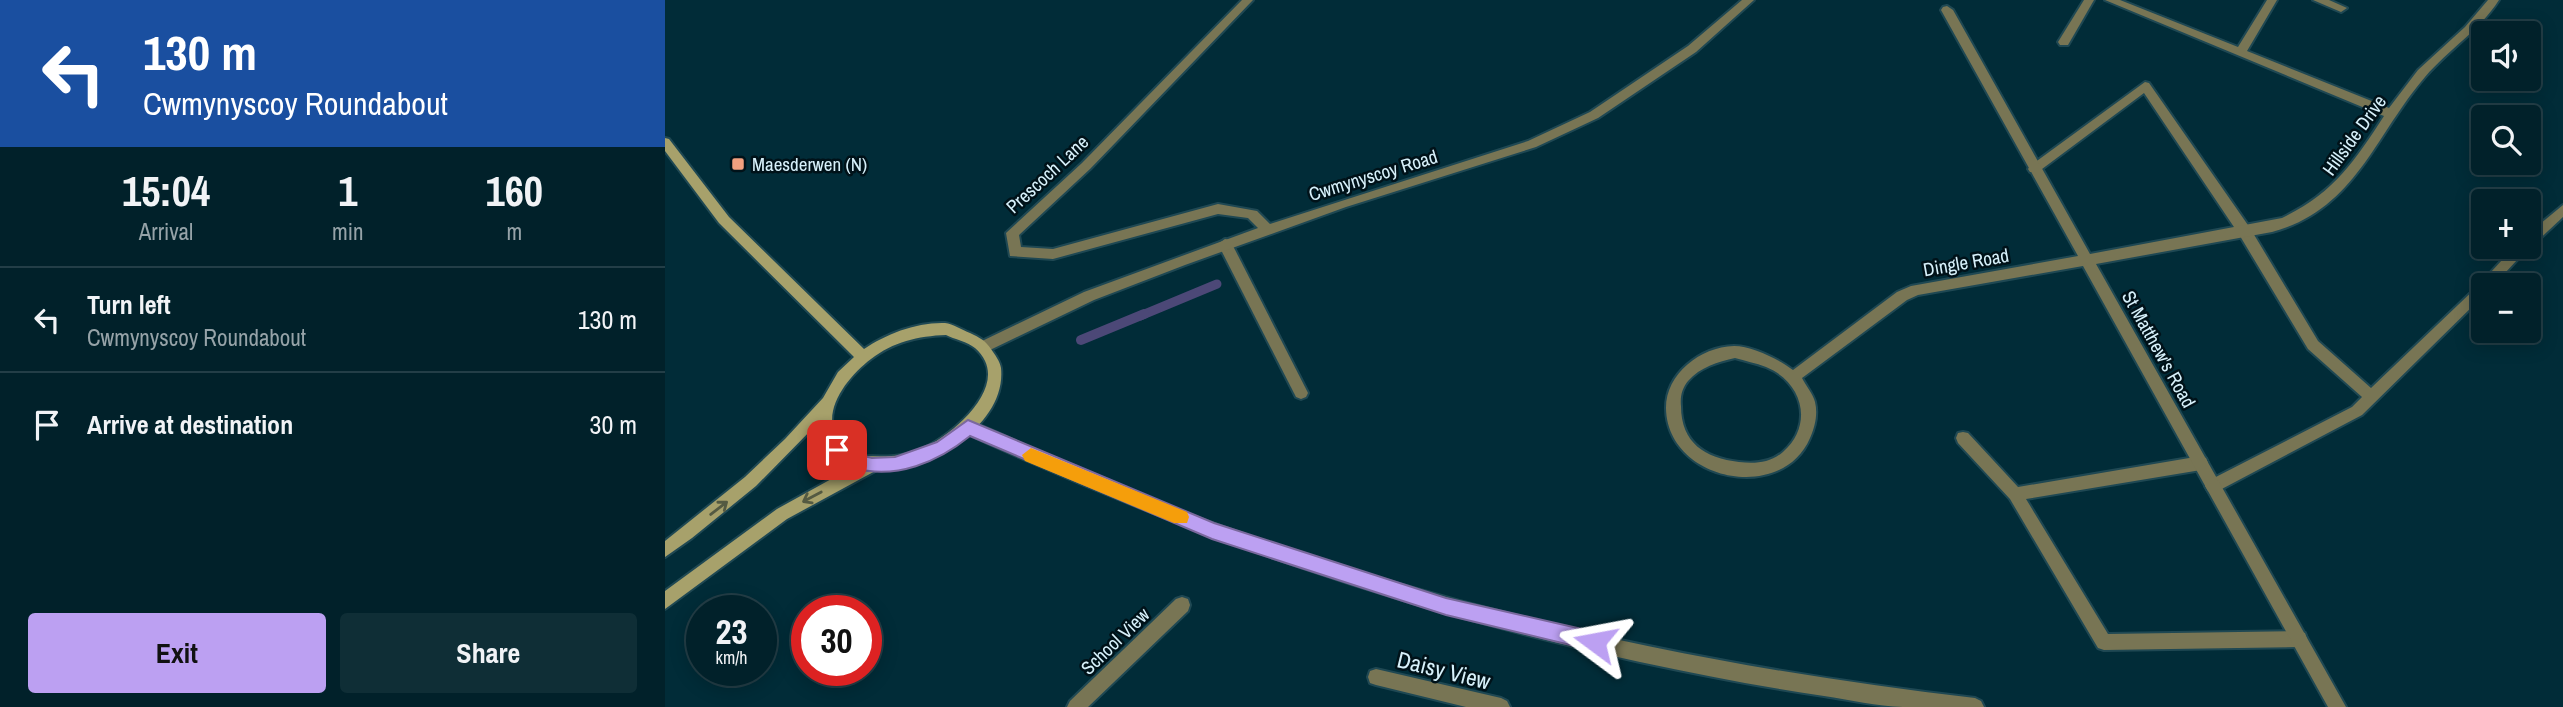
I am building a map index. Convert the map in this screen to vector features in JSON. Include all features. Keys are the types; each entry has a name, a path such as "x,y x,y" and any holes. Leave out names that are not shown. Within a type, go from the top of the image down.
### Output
{"street":[{"name":"Prescoch Lane","path":"1248,0 1086,166 1012,233 1015,252 1053,254 1218,209 1252,214 1267,229"},
{"name":"Cwmynyscoy Road","path":"985,346 1089,296 1224,244 1532,144 1594,115 1692,50 1749,0"},
{"path":"2064,42 2089,0"},
{"path":"2111,0 2392,114"},
{"path":"2240,52 2272,0"},
{"path":"2318,0 2341,8"},
{"name":"Hillside Drive","path":"2087,260 2287,222 2326,201 2352,176 2421,74 2484,16 2494,0"},
{"name":"St Matthew's Road","path":"1947,10 2337,707"},
{"path":"2034,169 2145,86 2245,232 2313,345 2372,397"},
{"path":"665,142 724,220 863,357"},
{"path":"2541,229 2563,209"},
{"path":"1224,244 1301,393"},
{"path":"2497,273 2510,259"},
{"name":"Dingle Road","path":"1794,376 1908,292 2087,260"},
{"path":"2213,486 2357,411 2471,299"},
{"path":"665,550 742,490 807,428 829,400 840,380 863,357 896,338 922,330 947,329 969,335 985,346 993,360 995,377 991,396 968,428 943,447 920,459 895,465 872,465 845,455 828,436 825,418 829,400"},
{"path":"1735,352 1768,359 1794,376 1806,394 1811,414 1808,433 1797,450 1780,464 1759,471 1724,468 1693,453 1679,436 1672,416 1673,396 1681,379 1695,365 1714,355 1735,352"},
{"path":"968,428 1212,530 1446,607 1695,665 1892,699 1975,707"},
{"path":"1963,438 2015,494 2104,642 2299,639"},
{"path":"2015,494 2200,463"},
{"path":"665,601 782,514 872,465"},
{"name":"School View","path":"1076,707 1182,605"},
{"name":"Daisy View","path":"1376,677 1501,707"}],"waterway":[{"path":"1140,316 1217,284"},
{"path":"1081,340 1144,314"}],"slow traffic":[{"path":"1031,455 1180,517"}],"place":[{"name":"Maesderwen (N)","path":"738,164"}],"route":[{"path":"837,450 852,460 872,465 895,465 920,459 943,447 968,428 1212,530 1446,607 1595,642"}]}
